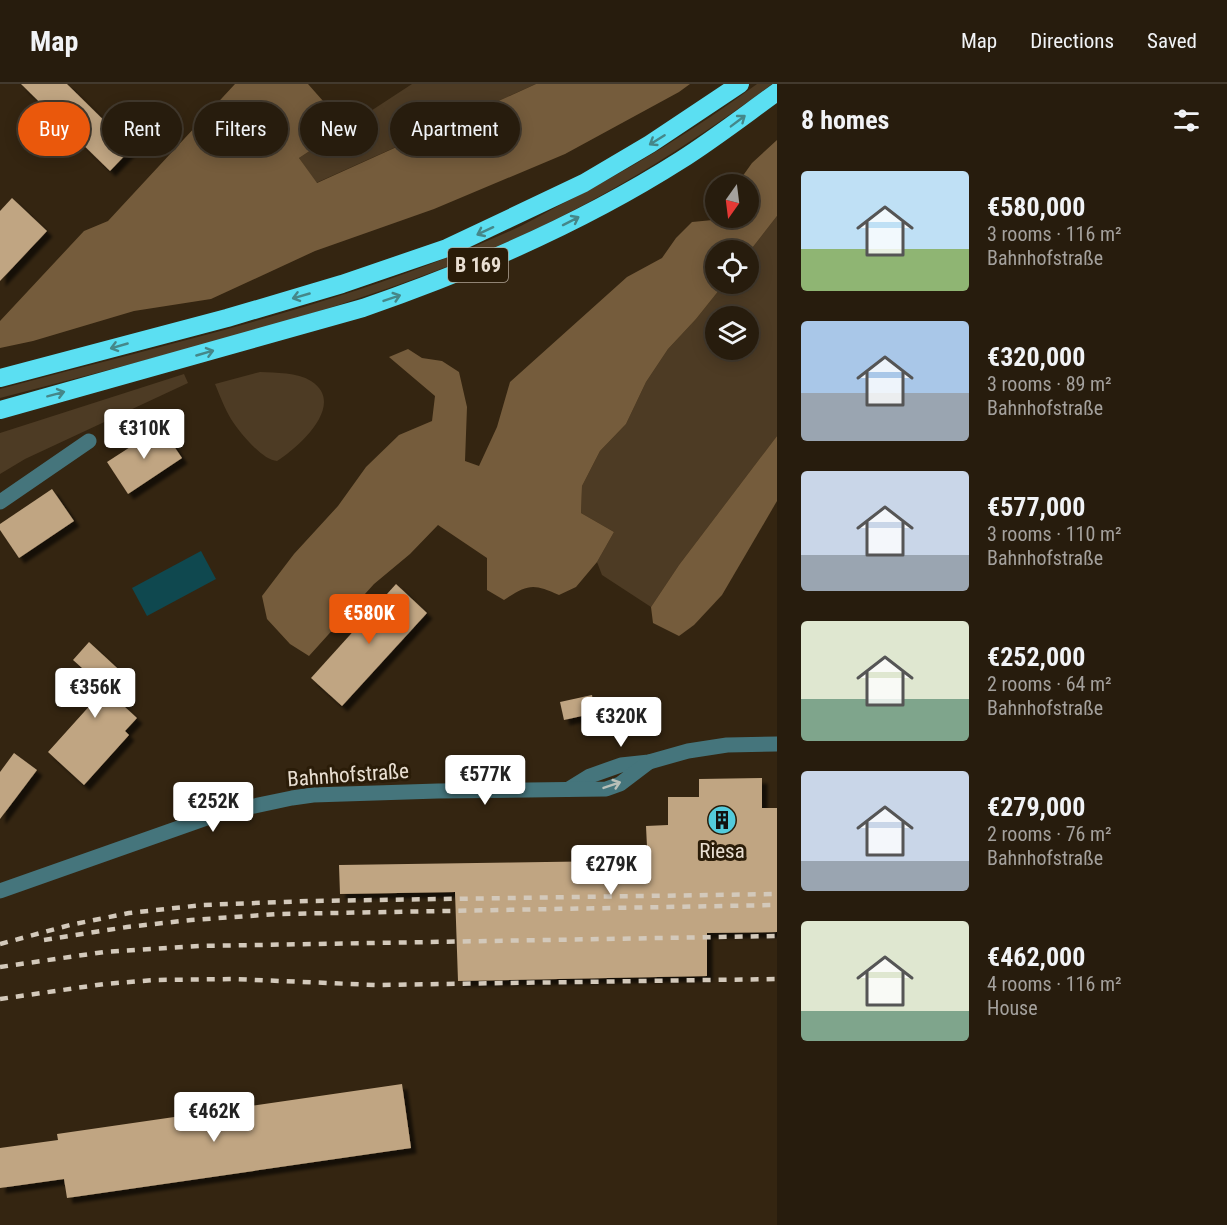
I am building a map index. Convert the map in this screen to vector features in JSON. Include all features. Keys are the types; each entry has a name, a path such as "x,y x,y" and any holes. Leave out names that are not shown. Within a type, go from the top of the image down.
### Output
{"highway":[{"name":"B 169","path":"0,378 342,285 447,248 584,183 650,144 740,84"},
{"name":"B 169","path":"0,410 363,308 422,288 524,245 629,191 681,160 777,92"}],"street":[{"path":"0,502 89,441"},
{"name":"Bahnhofstraße","path":"0,891 221,813 292,798 313,795 438,791 606,789 620,784 649,762 688,751 756,743 777,744"}],"shaded area":[{"path":"235,84 308,84 324,102 300,102 300,156 302,156 299,158 317,183 390,150 390,156 520,156 520,102 496,102 536,84 690,84 565,154 434,209 315,251 211,299 134,311 33,341 0,348 0,321 84,231 108,221 168,156 182,156 182,141 194,128 194,156 288,156 288,102 218,102"},
{"path":"412,84 536,84 496,102 390,102 390,150 378,155 378,106"},
{"path":"757,84 772,84 709,129 611,190 507,242 446,267 320,311 192,348 0,398 0,389 318,303 381,282 518,228 636,163"},
{"path":"777,140 777,216 758,240 705,240 705,294 716,294 668,349 646,382 626,424 600,451 582,486 581,513 614,532 597,562 576,587 559,595 543,588 525,588 504,600 487,590 487,558 438,525 410,554 374,584 309,656 290,644 267,619 262,596 294,554 338,506 366,467 399,435 432,421 435,396 389,357 408,349 422,358 442,361 459,372 467,407 465,461 479,466 497,427 510,382 627,277 662,258 676,238 692,222 705,221 705,228 759,228 759,174 744,174 752,163"},
{"path":"302,156 376,156 316,183 299,158"},
{"path":"777,216 777,436 679,565 651,607 602,575 597,562 614,532 581,513 582,486 600,451 626,424 646,382 668,349 705,308 705,360 759,360 759,306 706,306 716,294 759,294 758,240"},
{"path":"260,372 305,378 321,390 324,401 322,413 307,436 277,461 271,460 258,451 240,431 229,415 215,384"},
{"path":"184,374 188,383 25,459 0,474 0,433"},
{"path":"777,436 777,501 722,595 694,625 679,636 653,623 651,607 679,565"}],"water":[{"path":"201,551 216,579 147,616 132,588"}],"building":[{"path":"21,84 67,84 85,102 39,102"},
{"path":"90,107 102,118 102,156 124,156 110,171 90,151"},
{"path":"12,198 47,231 0,281 0,211"},
{"path":"161,427 182,458 128,494 107,462"},
{"path":"52,489 74,521 19,558 0,530 0,524"},
{"path":"396,584 427,613 342,706 311,678"},
{"path":"89,642 128,678 113,696 137,718 125,731 129,735 84,785 48,752 93,702 77,688 90,675 73,660"},
{"path":"592,695 595,713 564,720 560,702"},
{"path":"14,753 37,770 0,819 0,772"},
{"path":"762,778 762,808 777,808 777,932 707,933 707,976 458,981 455,892 340,894 339,865 613,861 613,848 647,847 646,826 668,825 668,797 699,797 699,779"},
{"path":"402,1084 411,1148 67,1198 64,1179 0,1188 0,1148 58,1140 57,1134"}],"railway":[{"path":"0,944 70,925 129,913 203,905 309,901 777,894"},
{"path":"44,940 127,927 278,914 777,905"},
{"path":"0,967 104,952 199,946 777,936"},
{"path":"0,999 104,984 154,980 234,979 375,985 777,979"}],"place":[{"name":"Riesa","path":"722,820"}]}
